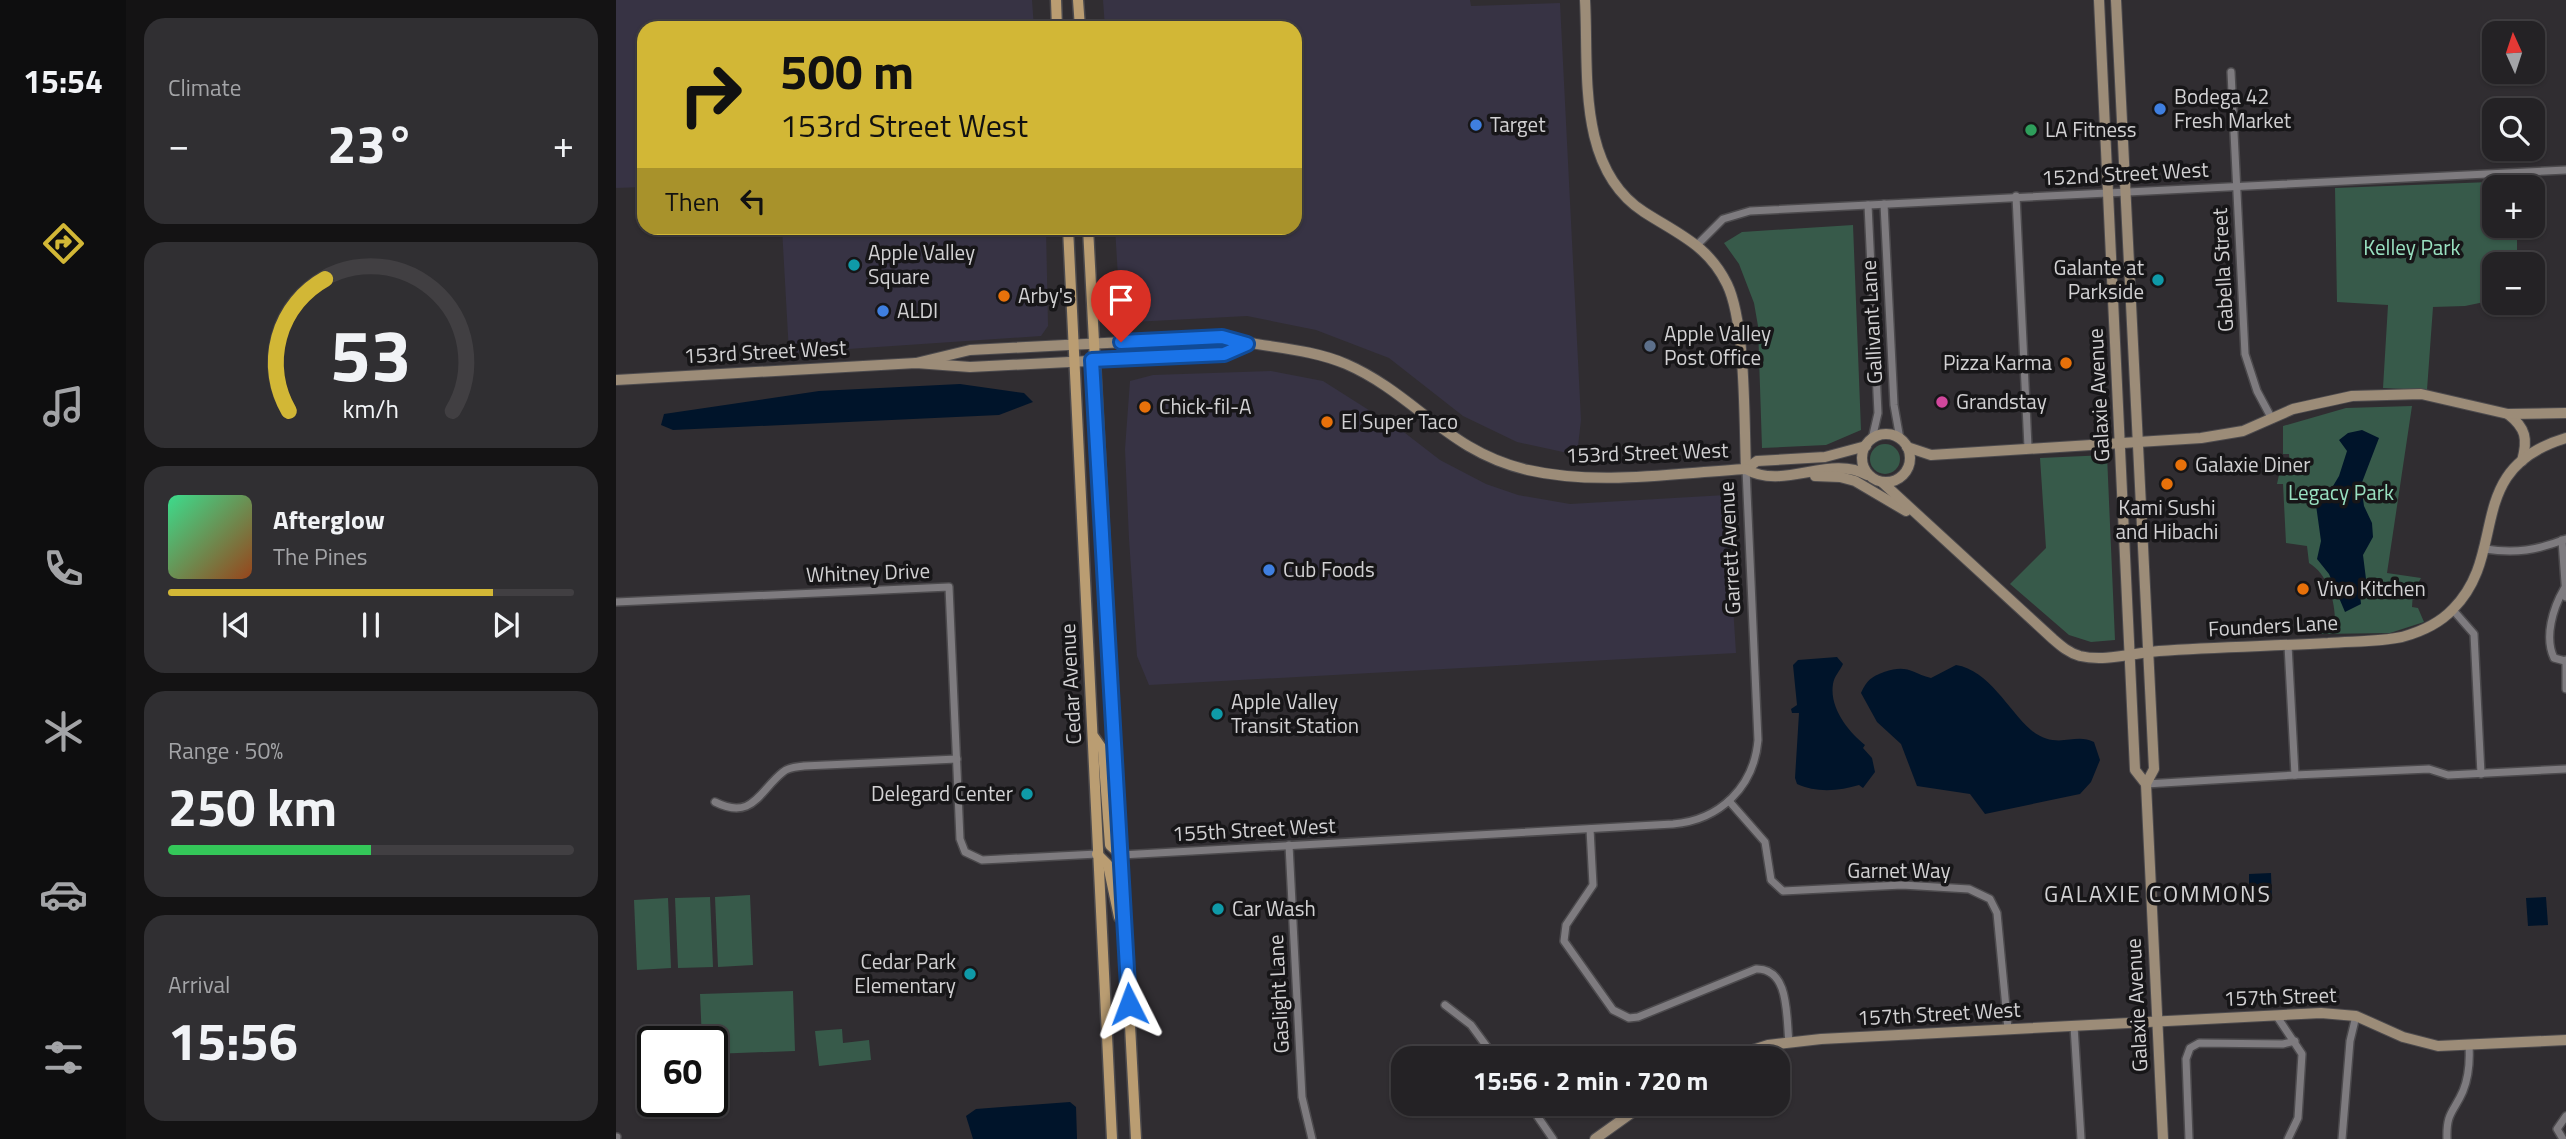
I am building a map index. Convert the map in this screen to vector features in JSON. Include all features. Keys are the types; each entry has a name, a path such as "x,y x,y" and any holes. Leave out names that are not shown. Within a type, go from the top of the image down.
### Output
{"main road":[{"path":"1056,0 1057,21"},
{"path":"1078,0 1080,21"},
{"name":"Cedar Avenue","path":"1068,235 1112,1139"},
{"name":"Cedar Avenue","path":"1088,235 1092,360 1136,1139"},
{"path":"1092,734 1102,750 1110,845 1121,855"},
{"path":"1097,854 1108,865 1126,954"}],"street":[{"name":"Garrett Avenue","path":"1389,839 1686,823 1710,814 1729,801 1751,772 1758,740 1746,469 1735,306 1720,270 1698,244 1639,209 1623,195 1605,170 1592,129 1586,0"},
{"name":"Galaxie Avenue","path":"2099,0 2135,770 2146,785"},
{"name":"Galaxie Avenue","path":"2116,0 2154,769 2146,785 2163,1139"},
{"name":"Gabella Street","path":"2231,72 2245,354 2257,391 2272,419"},
{"name":"152nd Street West","path":"1698,244 1718,222 1738,213 2566,170"},
{"path":"2016,197 2028,447"},
{"name":"Gallivant Lane","path":"1884,204 1893,393 1903,443"},
{"name":"Gallivant Lane","path":"1868,205 1878,413 1869,442"},
{"name":"153rd Street West","path":"916,363 970,350 1222,337 1247,344 1312,353 1346,365 1388,388 1466,446 1527,470 1595,477 1746,469 1757,461 1825,457 1869,442"},
{"name":"153rd Street West","path":"616,380 916,363 970,367 1224,354 1247,344"},
{"path":"1903,443 1908,469 1897,480 1882,482 1870,477 1863,466 1869,442 1886,435 1931,455 2230,434 2332,398 2392,393 2436,396 2508,414 2566,413"},
{"path":"2508,414 2525,431 2527,443 2522,461"},
{"name":"Founders Lane","path":"1882,482 2067,651 2093,658 2148,652 2400,637 2431,625 2453,610 2476,577 2485,549 2487,522 2494,500 2507,479 2522,461 2540,449 2566,438"},
{"name":"153rd Street West","path":"1746,469 1758,477 1807,475 1846,468 1870,477"},
{"name":"Founders Lane","path":"1807,475 1840,477 1855,481 1922,520"},
{"path":"2485,549 2522,552 2539,550 2564,539 2565,593 2555,603 2551,625 2551,653 2554,658 2565,660 2566,689"},
{"name":"Whitney Drive","path":"616,602 949,587 960,839 969,856 988,860 1097,854"},
{"path":"2453,610 2474,634 2481,774"},
{"path":"2288,645 2295,775"},
{"path":"715,802 733,808 752,804 785,770 804,766 957,759"},
{"path":"2146,785 2429,769 2448,775 2566,769"},
{"name":"Garnet Way","path":"1729,801 1765,842 1771,880 1783,891 1902,885 1969,889 1990,900 1997,913 2008,1029"},
{"path":"1590,828 1593,885 1566,925 1563,934 1567,947 1613,1010 1629,1018 1638,1017 1756,969 1765,969 1773,972 1781,983 1789,1042"},
{"name":"155th Street West","path":"1121,855 1389,839"},
{"name":"Gaslight Lane","path":"1289,845 1301,1085 1312,1139"},
{"path":"1446,1005 1471,1024 1487,1046"},
{"name":"157th Street","path":"2157,1022 2321,1013 2356,1016 2420,1042 2469,1046 2566,1040"},
{"path":"2276,1015 2302,1054 2298,1118 2287,1139"},
{"path":"2343,1139 2350,1041 2356,1016"},
{"name":"157th Street West","path":"1774,1046 1789,1042 2157,1022"},
{"path":"2074,1026 2081,1139"},
{"path":"2189,1139 2186,1059 2190,1048 2199,1043 2295,1041"},
{"path":"2447,1139 2449,1112 2462,1094 2470,1069 2469,1046"},
{"path":"1537,1116 1553,1139"},
{"path":"1595,1139 1627,1116"},
{"path":"2563,1139 2557,1129 2566,1116"}],"shaded area":[{"path":"616,0 1032,0 1034,21 637,21 637,187 616,188"},
{"path":"1103,0 1470,0 1471,6 1560,3 1581,420 1577,455 1517,442 1463,416 1389,358 1316,330 1247,316 1133,322 1120,309 1115,235 1302,235 1302,21 1104,21"},
{"path":"782,235 1046,235 1048,326 1041,336 789,353"},
{"path":"1271,371 1323,381 1405,433 1440,460 1486,484 1518,495 1570,504 1726,495 1736,653 1149,685 1137,656 1129,539 1125,449 1130,381 1153,375"}],"green space":[{"name":"Kelley Park","path":"2482,182 2482,238 2517,238 2517,252 2482,252 2482,302 2433,307 2427,390 2383,388 2388,305 2337,302 2335,188"},
{"path":"1853,225 1861,430 1826,445 1762,448 1758,326 1754,303 1739,264 1724,243 1742,232"},
{"name":"Legacy Park","path":"2412,406 2387,573 2421,578 2413,592 2412,607 2418,608 2424,622 2390,633 2319,634 2319,625 2335,618 2333,602 2321,573 2309,563 2307,546 2286,543 2283,484 2277,484 2279,475 2285,476 2290,469 2289,454 2283,454 2283,426 2346,408"},
{"path":"1885,444 1896,448 1900,459 1896,470 1885,474 1874,470 1870,459 1874,448"},
{"path":"2107,455 2115,640 2091,642 2069,635 2010,584 2046,548 2040,458"},
{"path":"750,895 753,965 718,967 715,897"},
{"path":"710,897 713,967 678,968 675,898"},
{"path":"668,898 671,968 637,970 634,900"},
{"path":"793,991 795,1051 728,1053 728,1026 701,1026 700,994"},
{"path":"842,1029 843,1043 869,1040 871,1060 819,1066 815,1031"}],"water":[{"path":"960,384 1024,393 1033,402 999,415 673,430 661,425 664,414 819,391"},
{"path":"2362,430 2379,438 2361,485 2364,506 2372,523 2373,537 2363,555 2367,587 2360,594 2361,604 2345,612 2329,574 2317,559 2321,541 2316,505 2330,491 2339,476 2347,451 2339,440 2348,433"},
{"path":"1837,657 1843,664 1834,681 1834,702 1847,727 1865,745 1863,748 1872,758 1875,772 1863,788 1859,785 1836,790 1812,789 1797,784 1795,778 1799,713 1792,713 1791,709 1797,705 1793,665 1798,660"},
{"path":"1956,665 1968,668 1988,682 2023,722 2040,736 2057,740 2087,739 2094,742 2100,760 2091,782 2080,794 1985,814 1970,794 1917,786 1901,744 1877,722 1861,693 1870,680 1884,672 1903,669 1931,678"},
{"path":"2271,873 2272,900 2249,901 2249,874"},
{"path":"2546,897 2548,925 2528,926 2526,898"},
{"path":"1070,1102 1076,1107 1077,1139 973,1139 966,1116 976,1109"}],"place":[{"name":"Bodega 42 Fresh Market","path":"2160,109"},
{"name":"Target","path":"1476,125"},
{"name":"LA Fitness","path":"2031,130"},
{"name":"Apple Valley Square","path":"854,265"},
{"name":"Galante at Parkside","path":"2158,280"},
{"name":"Arby's","path":"1004,296"},
{"name":"ALDI","path":"883,311"},
{"name":"Apple Valley Post Office","path":"1650,346"},
{"name":"Pizza Karma","path":"2066,363"},
{"name":"Grandstay","path":"1942,402"},
{"name":"Chick-fil-A","path":"1145,407"},
{"name":"El Super Taco","path":"1327,422"},
{"name":"Galaxie Diner","path":"2181,465"},
{"name":"Kami Sushi and Hibachi","path":"2167,484"},
{"name":"Cub Foods","path":"1269,570"},
{"name":"Vivo Kitchen","path":"2303,589"},
{"name":"Apple Valley Transit Station","path":"1217,714"},
{"name":"Delegard Center","path":"1027,794"},
{"name":"Car Wash","path":"1218,909"},
{"name":"Cedar Park Elementary","path":"970,974"}],"district":[{"name":"GALAXIE COMMONS","path":"2158,894"}],"route":[{"path":"1121,342 1222,337 1247,344 1224,354 1092,360 1129,1004"}]}
